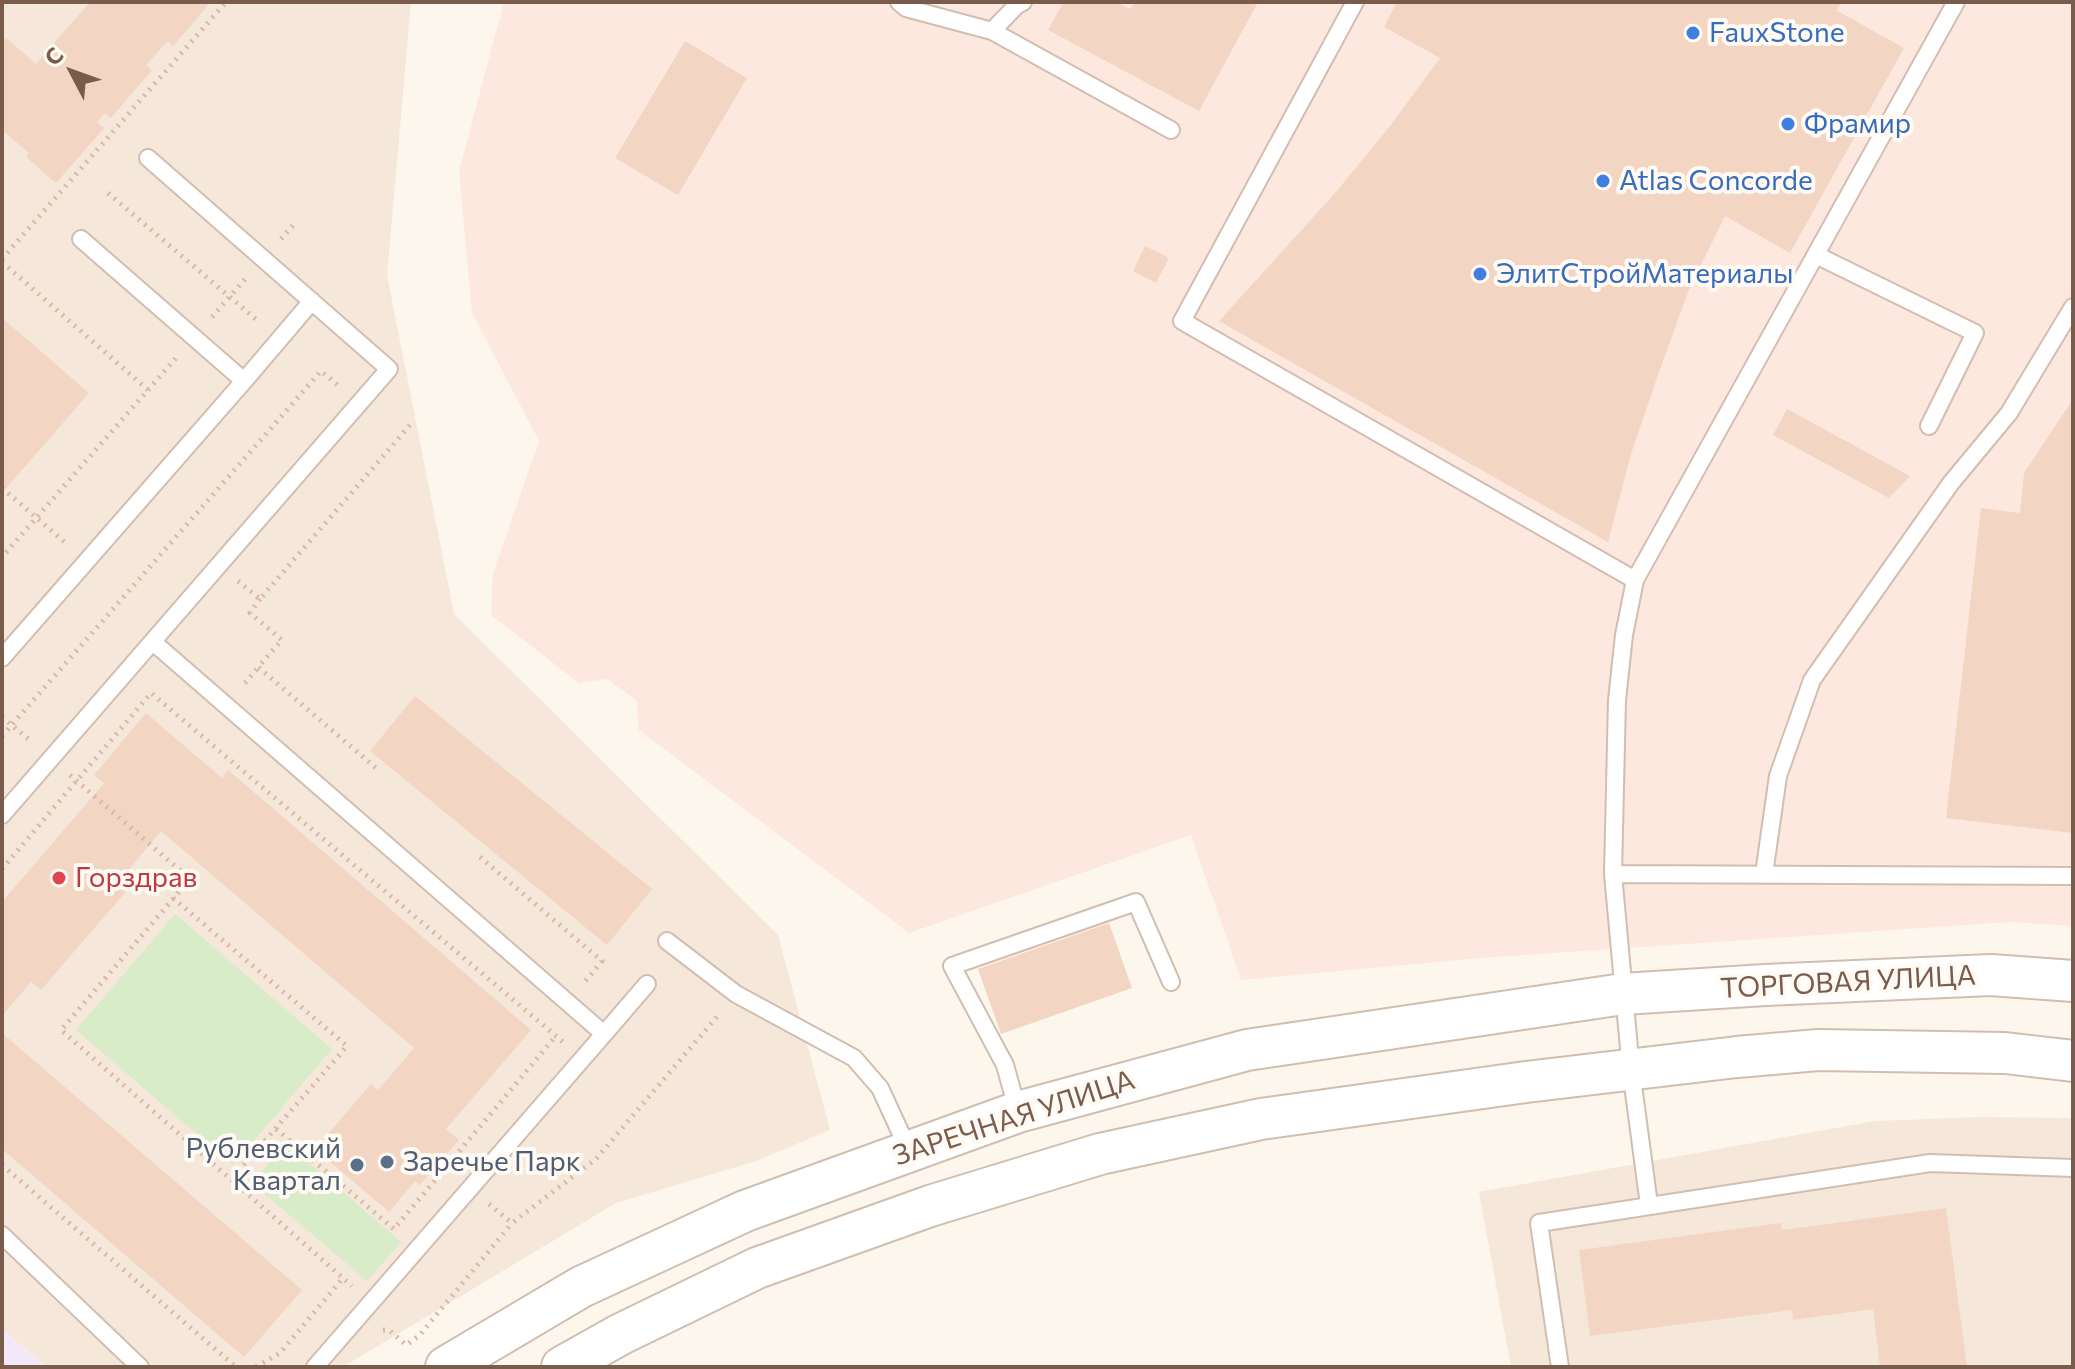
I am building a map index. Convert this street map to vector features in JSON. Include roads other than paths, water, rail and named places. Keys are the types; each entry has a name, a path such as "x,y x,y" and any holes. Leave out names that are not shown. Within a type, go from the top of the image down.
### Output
{"street":[{"name":"ТОРГОВАЯ УЛИЦА","path":"1623,994 1991,975 2073,981"},
{"name":"ЗАРЕЧНАЯ УЛИЦА","path":"446,1367 581,1287 745,1211 1018,1112 1247,1050 1623,994"},
{"path":"1631,1070 1818,1050 2005,1053 2073,1061"},
{"name":"ЗАРЕЧНАЯ УЛИЦА","path":"562,1367 621,1334 757,1268 930,1206 1100,1154 1261,1119 1631,1070"}],"lane":[{"path":"899,2 906,8 992,31 1171,130"},
{"path":"992,31 1023,2"},
{"path":"1355,2 1182,321 1635,580"},
{"path":"1649,1205 1631,1070 1613,874 1617,700 1624,635 1635,580 1956,2"},
{"path":"2,815 389,369 148,158"},
{"path":"81,239 244,381"},
{"path":"1816,255 1975,333 1929,426"},
{"path":"2,658 312,301"},
{"path":"1764,874 1778,776 1812,680 1951,483 2009,413 2073,307"},
{"path":"153,642 604,1034"},
{"path":"1613,874 2073,876"},
{"path":"1018,1112 1005,1065 952,966 1136,902 1171,982"},
{"path":"667,941 736,994 854,1058 880,1088 909,1151"},
{"path":"315,1367 647,984"},
{"path":"1560,1367 1539,1223 1930,1163 2073,1168"},
{"path":"2,1235 140,1367"}],"place":[{"name":"FauxStone","path":"1693,33"},
{"name":"Фрамир","path":"1788,124"},
{"name":"Atlas Concorde","path":"1603,181"},
{"name":"ЭлитСтройМатериалы","path":"1480,274"},
{"name":"Горздрав","path":"59,878"},
{"name":"Заречье Парк","path":"387,1162"},
{"name":"Рублевский Квартал","path":"357,1165"}]}
